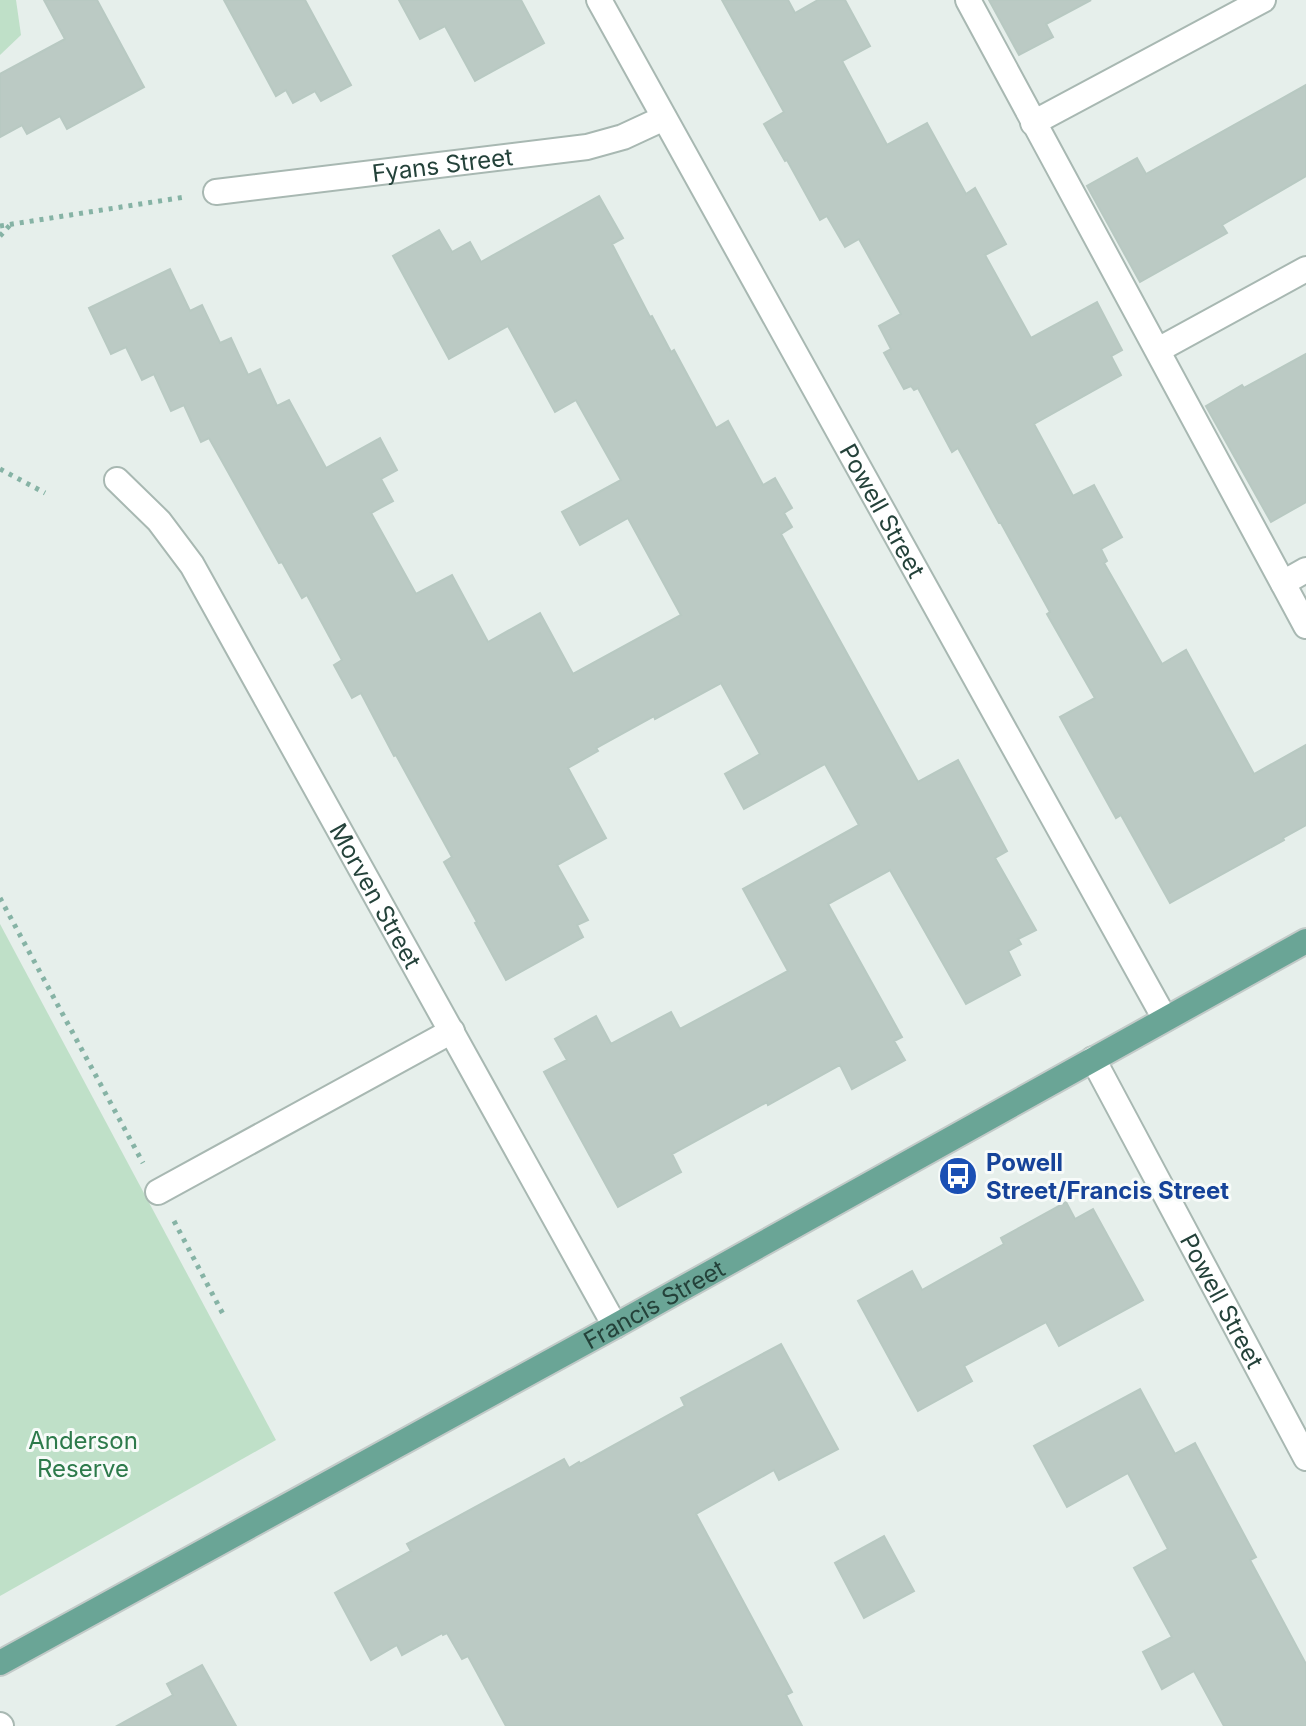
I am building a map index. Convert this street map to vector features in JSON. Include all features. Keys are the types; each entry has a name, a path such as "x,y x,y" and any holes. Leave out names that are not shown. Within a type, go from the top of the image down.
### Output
{"main road":[{"name":"Francis Street","path":"0,1663 615,1326 1306,941"}],"street":[{"name":"Powell Street","path":"599,0 1165,1019"},
{"path":"968,0 1306,626"},
{"path":"1033,123 1263,0"},
{"name":"Fyans Street","path":"216,192 587,147 623,137 664,118"},
{"path":"1158,350 1306,269"},
{"name":"Morven Street","path":"117,480 159,521 192,565 615,1326"},
{"path":"1283,583 1306,570"},
{"path":"158,1192 452,1031"},
{"name":"Powell Street","path":"1093,1059 1306,1458"}],"path":[{"path":"0,226 216,192"},
{"path":"0,236 10,225"},
{"path":"0,469 45,493"},
{"path":"0,898 224,1316"}],"green space":[{"path":"0,0 16,0 21,35 0,55"},
{"name":"Anderson Reserve","path":"0,924 276,1440 0,1596"}],"building":[{"path":"44,0 97,0 144,87 67,129 60,116 27,134 22,125 0,137 0,74 65,39"},
{"path":"224,0 305,0 351,85 321,101 315,91 293,103 286,90 276,96"},
{"path":"399,0 521,0 544,43 475,81 445,26 420,39"},
{"path":"722,0 788,0 795,13 818,0 845,0 870,46 842,61 887,145 927,123 966,194 975,188 1006,244 985,255 1031,338 1097,302 1122,350 1111,356 1121,375 1034,424 1073,496 1094,485 1122,537 1101,549 1107,561 1104,563 1162,664 1186,650 1254,774 1306,745 1306,825 1170,903 1121,815 1116,818 1060,717 1095,698 958,448 952,452 918,388 914,390 911,386 904,389 884,353 891,349 879,326 901,314 859,239 845,247 827,216 820,220 785,161 764,124 784,112"},
{"path":"989,0 1091,0 1046,24 1053,37 1019,55"},
{"path":"1306,85 1306,176 1222,225 1227,233 1140,282 1087,186 1137,158 1146,174"},
{"path":"599,196 623,238 612,244 650,317 671,352 674,350 716,428 728,421 763,485 775,478 792,508 784,513 792,527 781,534 918,782 958,760 1007,851 995,858 1036,930 1018,939 1021,944 1008,951 1020,975 966,1004 890,870 828,904 902,1037 894,1041 905,1060 852,1089 840,1065 768,1105 767,1102 672,1154 681,1172 618,1207 544,1072 567,1060 555,1039 596,1016 611,1044 671,1012 680,1029 788,971 743,889 859,825 825,764 744,809 725,774 760,754 721,683 596,748 598,751 568,768 606,838 557,865 588,920 577,925 583,937 506,980 444,862 452,857 361,693 352,698 334,665 342,660 307,595 302,598 282,562 279,563 209,438 201,442 184,405 171,411 154,374 142,380 126,347 111,354 89,308 170,269 190,311 202,305 220,343 231,338 248,375 260,369 277,406 289,400 326,468 380,438 397,470 381,479 393,501 371,513 416,594 452,575 488,642 540,613 573,674 681,615 628,518 580,545 562,512 621,480 576,400 555,412 508,326 449,359 393,256 439,230 452,252 470,242 481,262"},
{"path":"1306,354 1306,502 1271,522 1206,406"},
{"path":"1066,1202 1075,1219 1093,1209 1143,1300 1059,1346 1046,1322 964,1366 972,1381 918,1411 858,1301 912,1271 922,1290 1004,1244 1001,1238"},
{"path":"781,1344 838,1449 779,1480 774,1470 696,1514 792,1692 786,1695 802,1726 506,1726 468,1656 462,1659 447,1633 402,1655 397,1645 371,1660 335,1593 411,1551 407,1544 564,1459 569,1468 580,1464 685,1406 681,1398"},
{"path":"1140,1389 1175,1454 1195,1443 1256,1557 1250,1560 1306,1664 1306,1726 1224,1726 1194,1671 1162,1689 1143,1652 1172,1637 1134,1568 1168,1549 1128,1473 1067,1507 1034,1446"},
{"path":"884,1536 914,1591 864,1618 835,1563"},
{"path":"202,1665 236,1726 117,1726 173,1695 167,1684"}],"place":[{"name":"Powell Street/Francis Street","path":"958,1176"}]}
